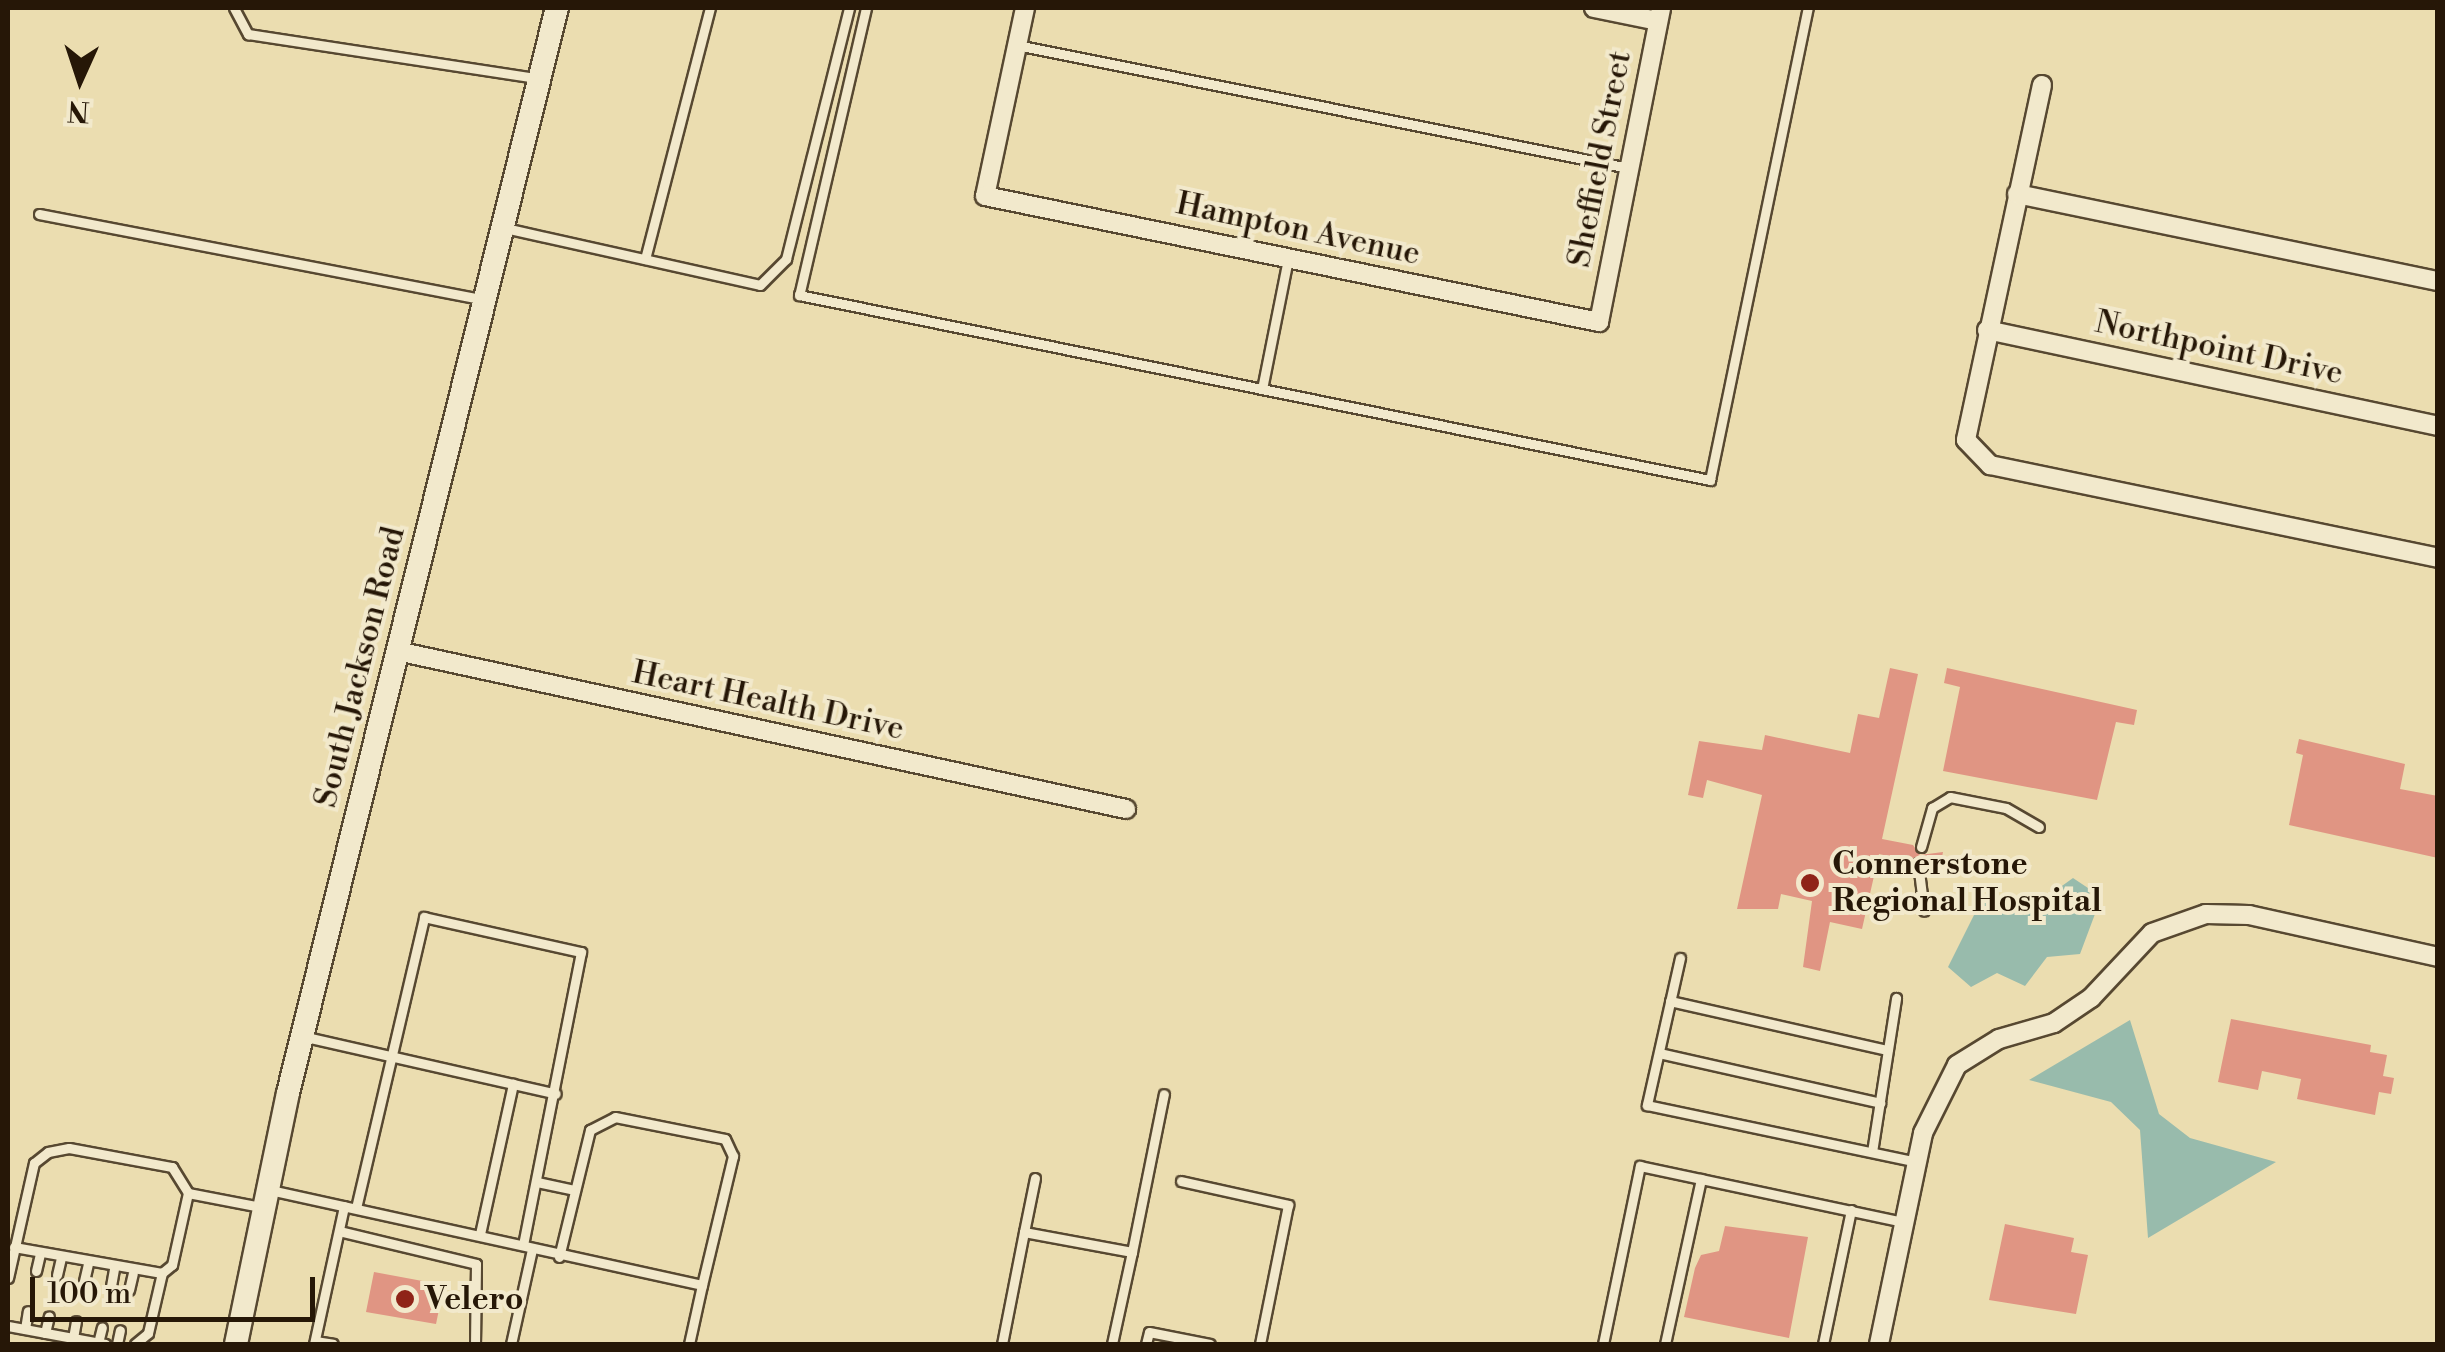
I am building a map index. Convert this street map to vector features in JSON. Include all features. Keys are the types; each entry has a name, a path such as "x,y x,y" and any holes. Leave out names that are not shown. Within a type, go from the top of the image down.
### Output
{"main road":[{"name":"South Jackson Road","path":"236,1344 302,1036 556,8"}],"street":[{"path":"1017,45 1025,8"},
{"path":"1594,8 1660,14"},
{"name":"Sheffield Street","path":"1598,322 1660,14"},
{"name":"Hampton Avenue","path":"1017,45 985,196 1598,322"},
{"path":"2042,85 1966,440 1990,465 2438,558"},
{"path":"2017,194 2438,281"},
{"name":"Northpoint Drive","path":"1987,330 2438,426"},
{"name":"Heart Health Drive","path":"397,651 1126,809"},
{"path":"1879,1344 1917,1162 1936,1097 1957,1064 2091,998 2152,933 2206,914 2249,916 2438,957"}],"lane":[{"path":"234,8 248,34 539,79"},
{"path":"645,259 710,8"},
{"path":"502,228 760,285 786,258 848,8"},
{"path":"866,8 800,295 1710,480 1808,8"},
{"path":"1017,45 1628,168"},
{"path":"39,214 484,300"},
{"path":"1262,389 1288,258"},
{"path":"1921,847 1932,808 1950,797 2006,808 2038,826"},
{"path":"1918,863 1924,911"},
{"path":"356,1208 424,917 581,952 537,1182 512,1344"},
{"path":"1680,958 1647,1105 1917,1162"},
{"path":"1872,1152 1896,998"},
{"path":"1670,1002 1888,1050"},
{"path":"302,1036 556,1094"},
{"path":"1658,1053 1880,1103"},
{"path":"480,1234 513,1084"},
{"path":"1112,1344 1164,1094"},
{"path":"559,1257 590,1130 615,1117 725,1138 732,1156 689,1344"},
{"path":"8,1278 34,1163 48,1152 70,1148 172,1167 188,1193 172,1265 162,1274 148,1332 135,1344"},
{"path":"1603,1344 1640,1166 1904,1222"},
{"path":"1002,1344 1035,1178"},
{"path":"1664,1344 1701,1179"},
{"path":"537,1182 575,1190"},
{"path":"1181,1182 1288,1205 1260,1344"},
{"path":"188,1193 356,1208 480,1234 559,1257 702,1285"},
{"path":"331,1344 314,1343 344,1206"},
{"path":"1823,1344 1851,1210"},
{"path":"338,1231 476,1264 475,1344"},
{"path":"1024,1232 1132,1252"},
{"path":"14,1248 133,1273 162,1274"},
{"path":"36,1271 40,1253"},
{"path":"57,1275 60,1258"},
{"path":"84,1281 88,1263"},
{"path":"111,1286 114,1269"},
{"path":"129,1290 133,1273"},
{"path":"25,1329 28,1312"},
{"path":"45,1333 49,1316"},
{"path":"72,1338 76,1321"},
{"path":"8,1326 102,1344 102,1327"},
{"path":"117,1344 120,1330"},
{"path":"1146,1344 1149,1332 1210,1344"}],"shaded area":[{"path":"2073,878 2088,888 2095,914 2080,954 2047,957 2025,986 1997,973 1971,987 1948,967 1984,895 2000,909 2041,901"},
{"path":"2130,1020 2159,1114 2190,1138 2276,1162 2148,1238 2140,1130 2111,1102 2029,1080"}],"building":[{"path":"1890,668 1918,674 1882,839 1913,845 1920,855 1910,861 1879,854 1862,929 1830,922 1820,971 1803,967 1812,901 1781,894 1778,909 1737,909 1762,795 1707,780 1703,798 1688,795 1699,741 1762,750 1765,735 1850,753 1858,714 1879,718"},
{"path":"1947,668 2137,710 2134,725 2116,722 2097,800 1943,771 1960,687 1944,683"},
{"path":"2299,739 2405,764 2400,789 2438,796 2438,858 2289,825 2303,755 2296,753"},
{"path":"1943,852 1940,868 1920,855"},
{"path":"2231,1019 2371,1045 2370,1052 2387,1055 2383,1076 2394,1078 2391,1094 2379,1092 2375,1115 2297,1099 2301,1079 2262,1071 2258,1090 2218,1082"},
{"path":"2005,1224 2074,1238 2071,1252 2088,1255 2076,1314 1989,1300"},
{"path":"1725,1226 1808,1237 1789,1338 1684,1317 1695,1268 1701,1255 1719,1251"},
{"name":"Velero","path":"374,1272 444,1285 436,1324 366,1312"}],"place":[{"name":"Connerstone Regional Hospital","path":"1810,883"},
{"name":"Velero","path":"405,1299"}]}
